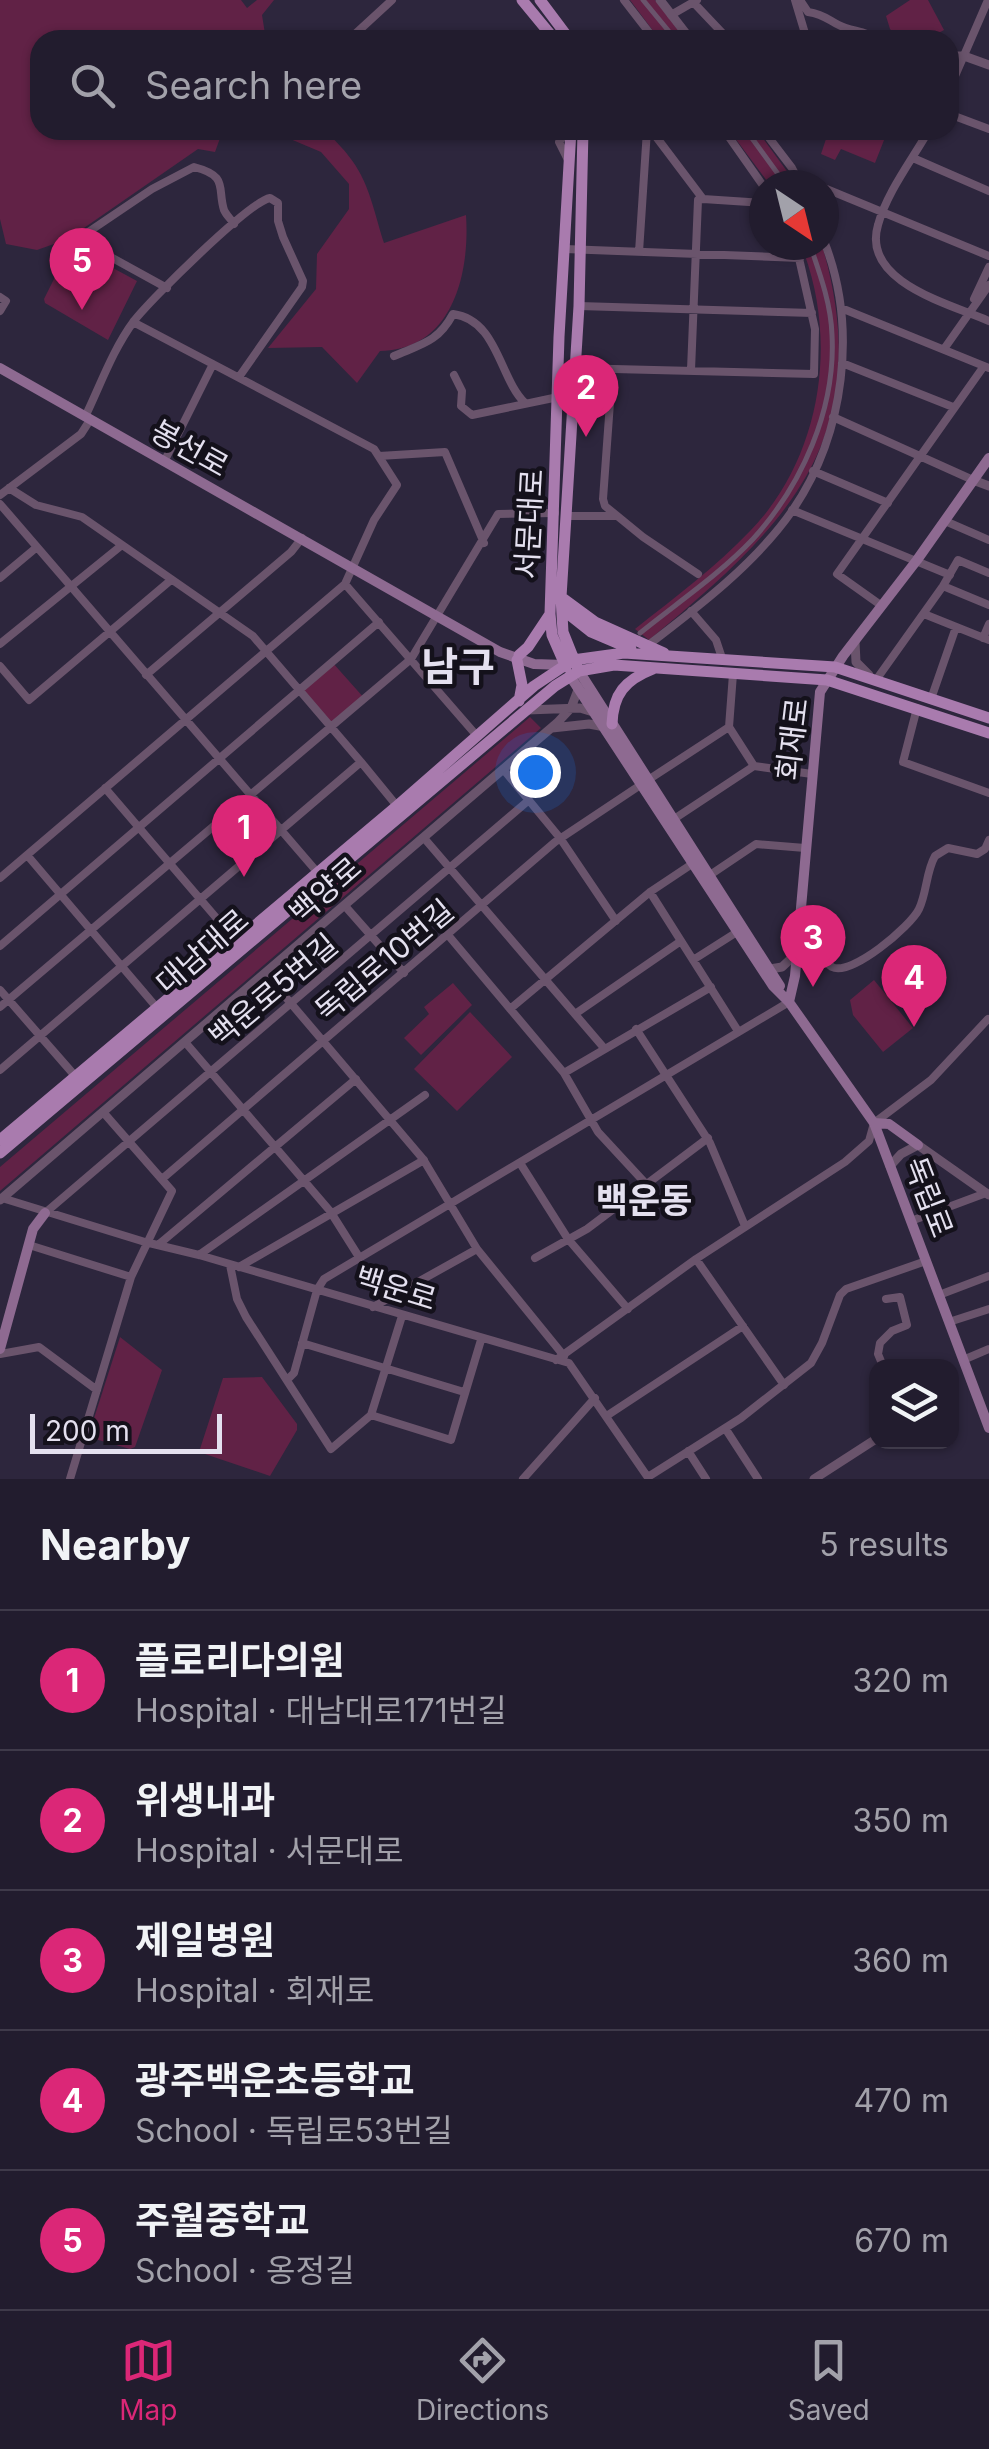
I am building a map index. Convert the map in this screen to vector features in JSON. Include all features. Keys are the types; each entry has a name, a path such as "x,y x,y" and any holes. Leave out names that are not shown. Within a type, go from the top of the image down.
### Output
{"main road":[{"path":"522,0 548,30"},
{"path":"540,0 562,30"},
{"name":"서문대로","path":"570,140 558,398 558,607 570,666"},
{"name":"서문대로","path":"558,607 561,515 579,306 583,140"},
{"name":"봉선로","path":"0,368 518,658 570,666"},
{"name":"회재로","path":"788,1002 797,954 817,702 836,667 989,459"},
{"path":"528,707 518,658 558,607 590,632 651,656 733,674 827,680 989,732"},
{"path":"570,666 613,654 836,667 989,718"},
{"path":"609,726 620,690 651,656"},
{"name":"독립로","path":"570,666 579,688 609,726"},
{"name":"독립로","path":"570,666 645,782 692,864 773,986 788,1002"},
{"name":"대남대로","path":"0,1140 80,1080 528,707 570,666"},
{"name":"대남대로","path":"0,1152 158,1008 240,945 478,736 528,707"},
{"name":"독립로","path":"645,782 674,819 788,1002 874,1124 949,1322 957,1359"},
{"path":"874,1124 889,1124 918,1146"},
{"path":"0,1351 35,1223 46,1213"},
{"name":"독립로","path":"959,1365 989,1428"}],"street":[{"path":"359,30 392,0"},
{"path":"624,0 646,30"},
{"path":"644,0 668,30"},
{"path":"660,0 683,30"},
{"path":"798,0 805,30"},
{"path":"798,0 808,12 822,13 844,27 858,30"},
{"path":"671,15 695,1 719,30"},
{"path":"959,67 988,2"},
{"path":"959,56 989,65"},
{"path":"959,118 989,130"},
{"path":"639,252 648,140"},
{"path":"657,140 702,199"},
{"path":"731,140 752,170"},
{"path":"753,140 775,170"},
{"path":"769,140 790,170"},
{"path":"924,140 882,212 874,244 892,274 915,289 989,320"},
{"path":"914,158 989,191"},
{"path":"167,288 78,239 152,189 194,168 219,181 223,208 234,224"},
{"path":"839,194 989,256"},
{"path":"0,495 82,434 134,322 234,224 262,200 275,200 280,208 278,221 283,237 303,281 239,377"},
{"path":"691,370 698,200 749,202"},
{"path":"565,250 749,257"},
{"path":"574,374 691,370 814,374 816,338 800,260"},
{"path":"640,633 752,540 794,481 814,440 825,407 832,338 829,309 814,260"},
{"path":"651,656 691,611 762,547 792,510 813,471 833,418 842,362 841,308 829,260"},
{"path":"968,312 989,267"},
{"path":"944,349 989,285"},
{"path":"0,297 6,301 0,312"},
{"path":"579,306 812,314"},
{"path":"841,308 986,367 837,574 882,606"},
{"path":"394,356 433,340 453,314 462,315 495,345 525,403"},
{"path":"0,878 345,584 374,520 397,484 374,448 134,322"},
{"path":"842,362 953,408"},
{"path":"164,462 213,364"},
{"path":"574,374 608,383 611,389 603,499 615,516 698,574"},
{"path":"454,375 462,391 461,406 472,415 558,398"},
{"path":"833,418 989,486"},
{"path":"379,456 446,452 484,543"},
{"path":"813,471 888,503"},
{"path":"9,488 36,504 82,517 253,636 397,806"},
{"path":"0,504 318,873"},
{"path":"792,510 950,575"},
{"path":"0,1008 411,660 498,514 615,516"},
{"path":"945,521 989,540"},
{"path":"146,675 296,548 302,538"},
{"path":"0,644 122,544"},
{"path":"0,578 38,546"},
{"path":"855,642 856,662 876,680 958,560 989,573"},
{"path":"0,666 29,700 172,580"},
{"path":"345,584 478,736"},
{"path":"943,586 989,605"},
{"path":"691,611 716,640 723,661"},
{"path":"924,614 986,639 989,624"},
{"path":"0,946 379,622"},
{"path":"930,699 956,626"},
{"path":"733,674 729,727 754,766"},
{"name":"백양로","path":"1,1197 550,729 571,708 579,688"},
{"path":"528,707 550,717 550,729 581,724 609,726"},
{"path":"528,707 571,708 596,714"},
{"path":"916,708 903,762 989,793"},
{"path":"645,782 729,727"},
{"path":"0,1070 360,762"},
{"path":"674,819 754,766 812,774"},
{"path":"503,769 560,838 616,921"},
{"name":"독립로10번길","path":"162,1179 560,838 645,782"},
{"path":"105,788 240,945"},
{"name":"백운로5번길","path":"46,1213 529,800"},
{"path":"424,838 604,1048"},
{"path":"799,923 829,965 849,967 910,922 919,909 934,856 948,848 981,853 989,840"},
{"path":"710,875 756,844 805,848"},
{"path":"27,855 158,1008"},
{"path":"510,1009 650,892 692,864"},
{"path":"650,892 738,1032"},
{"path":"345,906 404,973"},
{"path":"694,960 737,932"},
{"path":"448,935 564,1073 589,1120 647,1184"},
{"path":"576,1014 681,941"},
{"path":"770,969 782,967 797,954"},
{"path":"266,974 424,1160 477,1249 560,1357 570,1363 649,1478 798,1373 818,1353 840,1295 846,1289 926,1261"},
{"path":"564,1073 711,987"},
{"path":"0,990 80,1080"},
{"path":"286,1380 294,1374 317,1290 324,1279 788,1002"},
{"path":"560,1357 744,1226 845,1162 868,1141 874,1124 931,1080 988,1019"},
{"path":"636,1029 708,1138 744,1226"},
{"path":"185,1042 305,1180 359,1257"},
{"path":"158,1245 356,1079"},
{"path":"199,1255 425,1095"},
{"path":"70,1479 132,1276 172,1191 103,1112"},
{"path":"536,1258 708,1138"},
{"path":"890,1166 901,1154 918,1146 987,1194"},
{"path":"402,1316 370,1415 331,1450 246,1317 238,1299 234,1266 424,1160"},
{"path":"520,1163 568,1239 628,1309"},
{"path":"911,1221 987,1194"},
{"name":"백운로","path":"1,1197 481,1340 560,1357"},
{"path":"29,1246 132,1276"},
{"path":"373,1306 477,1249"},
{"path":"696,1259 784,1385"},
{"path":"939,1295 989,1276"},
{"path":"880,1359 880,1343 892,1331 907,1326 900,1297 886,1299"},
{"path":"949,1322 989,1309"},
{"path":"608,1415 742,1326"},
{"path":"370,1415 451,1440 481,1340"},
{"path":"302,1344 464,1392"},
{"path":"0,1351 39,1347 97,1390"},
{"path":"959,1363 989,1349"},
{"path":"524,1479 595,1398"},
{"path":"725,1428 758,1479"},
{"path":"814,1479 869,1444"},
{"path":"688,1451 706,1479"}],"shaded area":[{"path":"0,0 241,0 247,8 257,0 274,0 262,15 264,30 30,30 30,140 219,140 215,152 198,149 68,239 37,250 6,244 0,219"},
{"path":"630,0 655,0 678,30 652,30"},
{"path":"910,0 928,0 944,30 891,30 886,16"},
{"path":"293,140 334,140 338,144 364,181 384,243 466,215 465,261 460,283 440,323 425,337 405,347 380,351 357,383 322,347 268,348 316,289 317,254 349,209 349,184 321,152"},
{"path":"736,140 764,140 786,170 759,170"},
{"path":"826,140 884,140 875,163 841,149 835,160 821,154"},
{"path":"806,260 825,260 836,313 838,372 829,424 809,472 780,515 743,557 649,640 635,629 751,530 794,467 808,432 821,357 813,281"},
{"path":"62,263 104,285 113,268 137,281 108,340 45,303"},
{"path":"332,662 365,699 331,728 300,690"},
{"path":"530,717 541,728 0,1191 0,1167"},
{"path":"874,980 913,1028 883,1052 853,1015 850,1000"},
{"path":"453,983 472,1005 421,1055 404,1038 429,1014 424,1007"},
{"path":"470,1012 512,1057 457,1111 414,1069"},
{"path":"120,1337 162,1370 135,1447 130,1449 88,1437"},
{"path":"262,1377 297,1424 270,1476 199,1452 223,1378"}],"place":[{"name":"주월중학교","path":"82,310"},
{"name":"위생내과","path":"586,437"},
{"name":"플로리다의원","path":"244,877"},
{"name":"제일병원","path":"813,987"},
{"name":"광주백운초등학교","path":"914,1027"}],"district":[{"name":"남구","path":"458,666"},
{"name":"백운동","path":"644,1200"}]}
